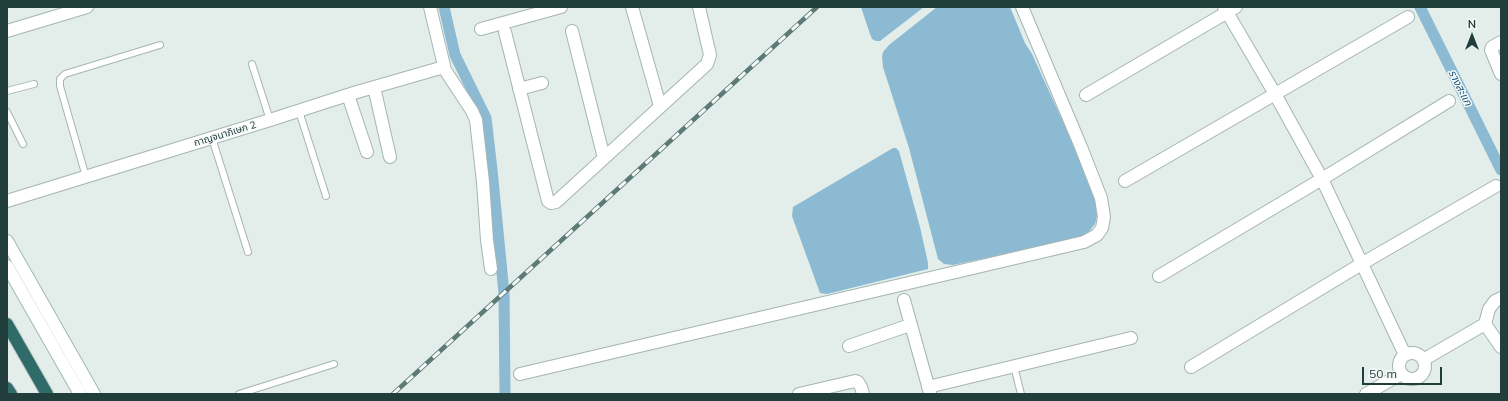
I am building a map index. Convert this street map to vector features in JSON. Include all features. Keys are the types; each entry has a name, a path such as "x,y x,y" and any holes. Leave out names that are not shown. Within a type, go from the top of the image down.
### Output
{"highway":[{"path":"7,324 47,394"},
{"path":"7,388 11,394"}],"street":[{"path":"7,30 87,7"},
{"path":"430,7 444,67 472,110 476,120 491,269"},
{"path":"481,29 561,7"},
{"path":"632,7 660,106"},
{"path":"505,32 548,201 551,203 556,202 707,64 710,54 699,7"},
{"path":"520,374 1084,242 1097,235 1102,228 1104,217 1101,198 1022,7"},
{"path":"1086,95 1229,9 1322,179 1363,263 1405,355"},
{"path":"1125,181 1408,17"},
{"path":"572,31 604,158"},
{"path":"1501,42 1492,47 1491,50 1501,74"},
{"name":"กาญจนาภิเษก 2","path":"7,202 270,120 348,94 444,67"},
{"path":"519,88 542,83"},
{"path":"374,87 390,157"},
{"path":"348,94 367,152"},
{"path":"1159,276 1449,101"},
{"path":"1191,367 1363,263 1496,186"},
{"path":"7,242 94,394"},
{"path":"7,266 80,394"},
{"path":"1423,360 1485,324 1489,309 1501,298"},
{"path":"904,300 929,390 1014,366 1131,338"},
{"path":"1485,324 1501,347"},
{"path":"849,346 910,325"},
{"path":"1415,354 1423,360 1425,370 1418,378 1410,380 1401,374 1399,364 1405,355 1415,354"},
{"path":"1366,394 1401,374"},
{"path":"799,394 855,381 861,387 863,394"}],"lane":[{"path":"86,177 60,86 60,79 65,74 160,45"},
{"path":"252,64 270,120"},
{"path":"7,91 34,84"},
{"path":"299,110 326,196"},
{"path":"7,112 23,144"},
{"path":"212,138 248,252"},
{"path":"239,394 334,364"},
{"path":"1014,366 1021,394"}],"water":[{"path":"861,7 924,7 880,41 876,41 872,39"},
{"path":"937,7 1010,7 1025,43 1032,54 1070,137 1096,203 1097,216 1095,224 1087,234 1072,240 953,265 944,264 938,259 909,148 883,67 882,57 883,52 889,45"},
{"path":"893,148 896,148 899,151 920,227 928,269 827,294 820,293 792,216 793,207"}],"waterway":[{"path":"444,7 455,55 486,118 504,293 505,394"},
{"name":"รางสะแก","path":"1420,7 1501,170"}],"railway":[{"path":"393,394 817,7"}]}
